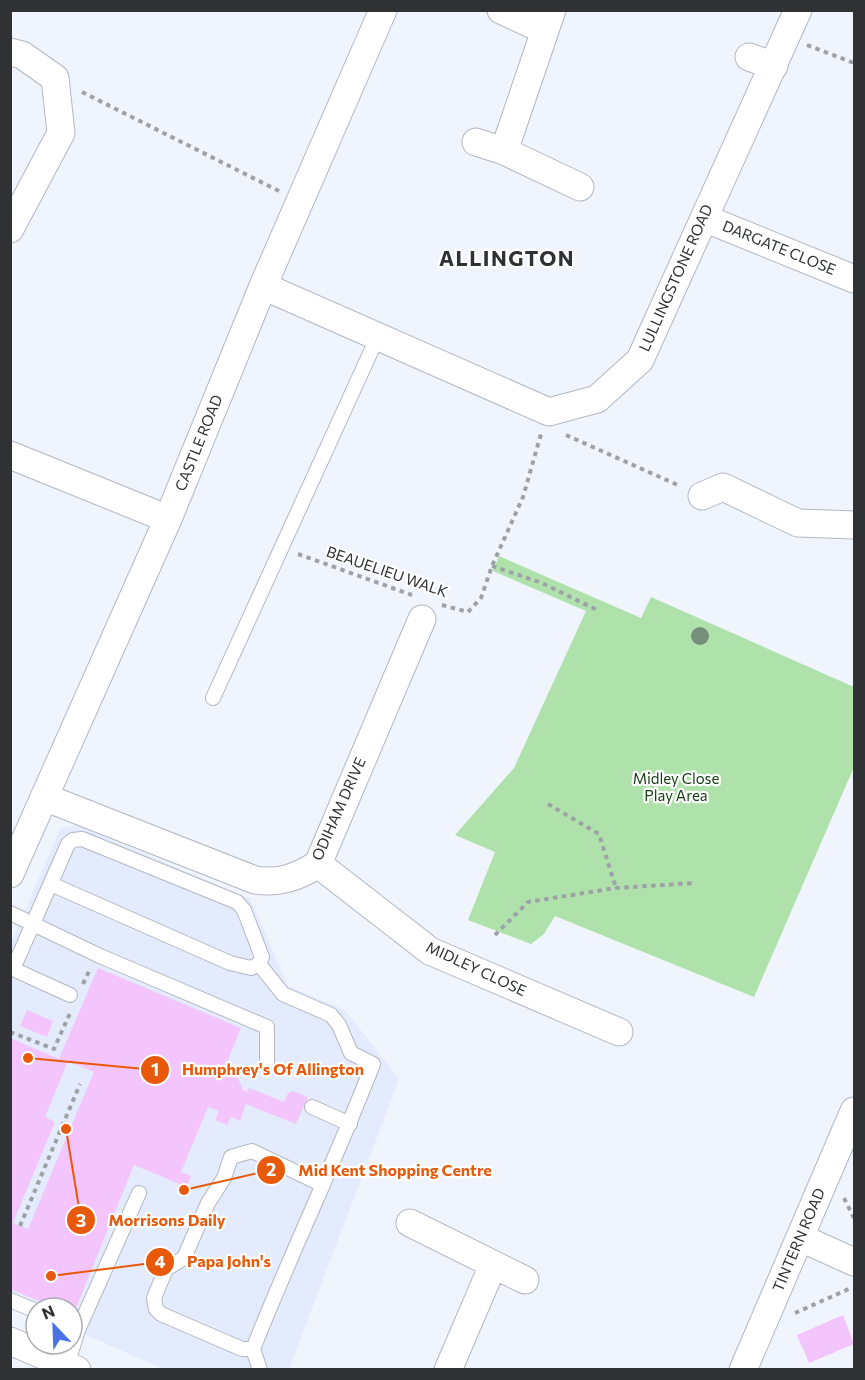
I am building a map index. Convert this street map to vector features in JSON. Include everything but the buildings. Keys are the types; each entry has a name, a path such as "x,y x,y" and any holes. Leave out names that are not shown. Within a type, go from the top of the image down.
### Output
{"street":[{"name":"CASTLE ROAD","path":"10,874 168,519 262,286 383,10"},
{"path":"501,10 548,20 504,151"},
{"name":"LULLINGSTONE ROAD","path":"546,418 597,399 640,360 704,218 762,62 787,38 798,10"},
{"path":"10,52 22,55 55,78 61,134 10,228"},
{"path":"476,142 504,151 579,187"},
{"name":"DARGATE CLOSE","path":"704,218 855,279"},
{"path":"262,286 378,336 546,418"},
{"path":"10,455 168,519"},
{"path":"702,496 723,487 798,523 855,525"},
{"name":"ODIHAM DRIVE","path":"44,797 255,880 270,882 288,879 318,864 425,606"},
{"name":"MIDLEY CLOSE","path":"318,864 430,951 619,1032"},
{"name":"TINTERN ROAD","path":"743,1370 855,1111"},
{"path":"410,1223 525,1280"},
{"path":"801,1238 855,1262"},
{"path":"448,1370 493,1265"},
{"path":"10,1341 70,1368"}],"lane":[{"path":"213,698 378,336"},
{"path":"51,885 230,963 251,968 258,964 261,957 244,910 237,902 82,839 73,840 68,844 14,969 75,993"},
{"path":"10,913 100,956 267,1027 267,1064"},
{"path":"258,964 283,994 331,1015 339,1025 351,1053 373,1064 350,1124 253,1349 260,1370"},
{"path":"312,1107 350,1124"},
{"path":"253,1349 242,1349 161,1314 156,1309 154,1298 166,1269 184,1258 208,1203 224,1178 231,1156 252,1151 322,1185"},
{"path":"84,1310 139,1193"},
{"path":"10,1300 24,1306"}],"path":[{"path":"787,38 855,63"},
{"path":"55,78 301,201"},
{"path":"597,610 543,583 492,566 523,497 546,418 702,496"},
{"name":"BEAUELIEU WALK","path":"280,548 425,606 468,612 481,598 492,566"},
{"path":"548,804 598,834 616,888"},
{"path":"495,935 528,902 616,888 695,883"},
{"path":"75,993 89,971"},
{"path":"10,1032 54,1049 71,1010"},
{"path":"20,1226 80,1084"},
{"path":"762,1327 855,1287"}],"shaded area":[{"path":"76,825 250,899 288,986 345,1010 399,1079 289,1369 164,1369 84,1334 84,1296 24,1296 24,1305 11,1301 11,943 60,829"}],"green space":[{"name":"Midley Close Play Area","path":"499,556 641,618 651,597 854,687 854,767 754,997 555,916 544,934 531,944 468,920 495,852 455,835 514,768 586,611 493,571"}],"place":[{"name":"Humphrey's Of Allington","path":"28,1058"},
{"name":"Morrisons Daily","path":"66,1129"},
{"name":"Mid Kent Shopping Centre","path":"184,1190"},
{"name":"Papa John's","path":"51,1276"}],"district":[{"name":"ALLINGTON","path":"507,259"}]}
